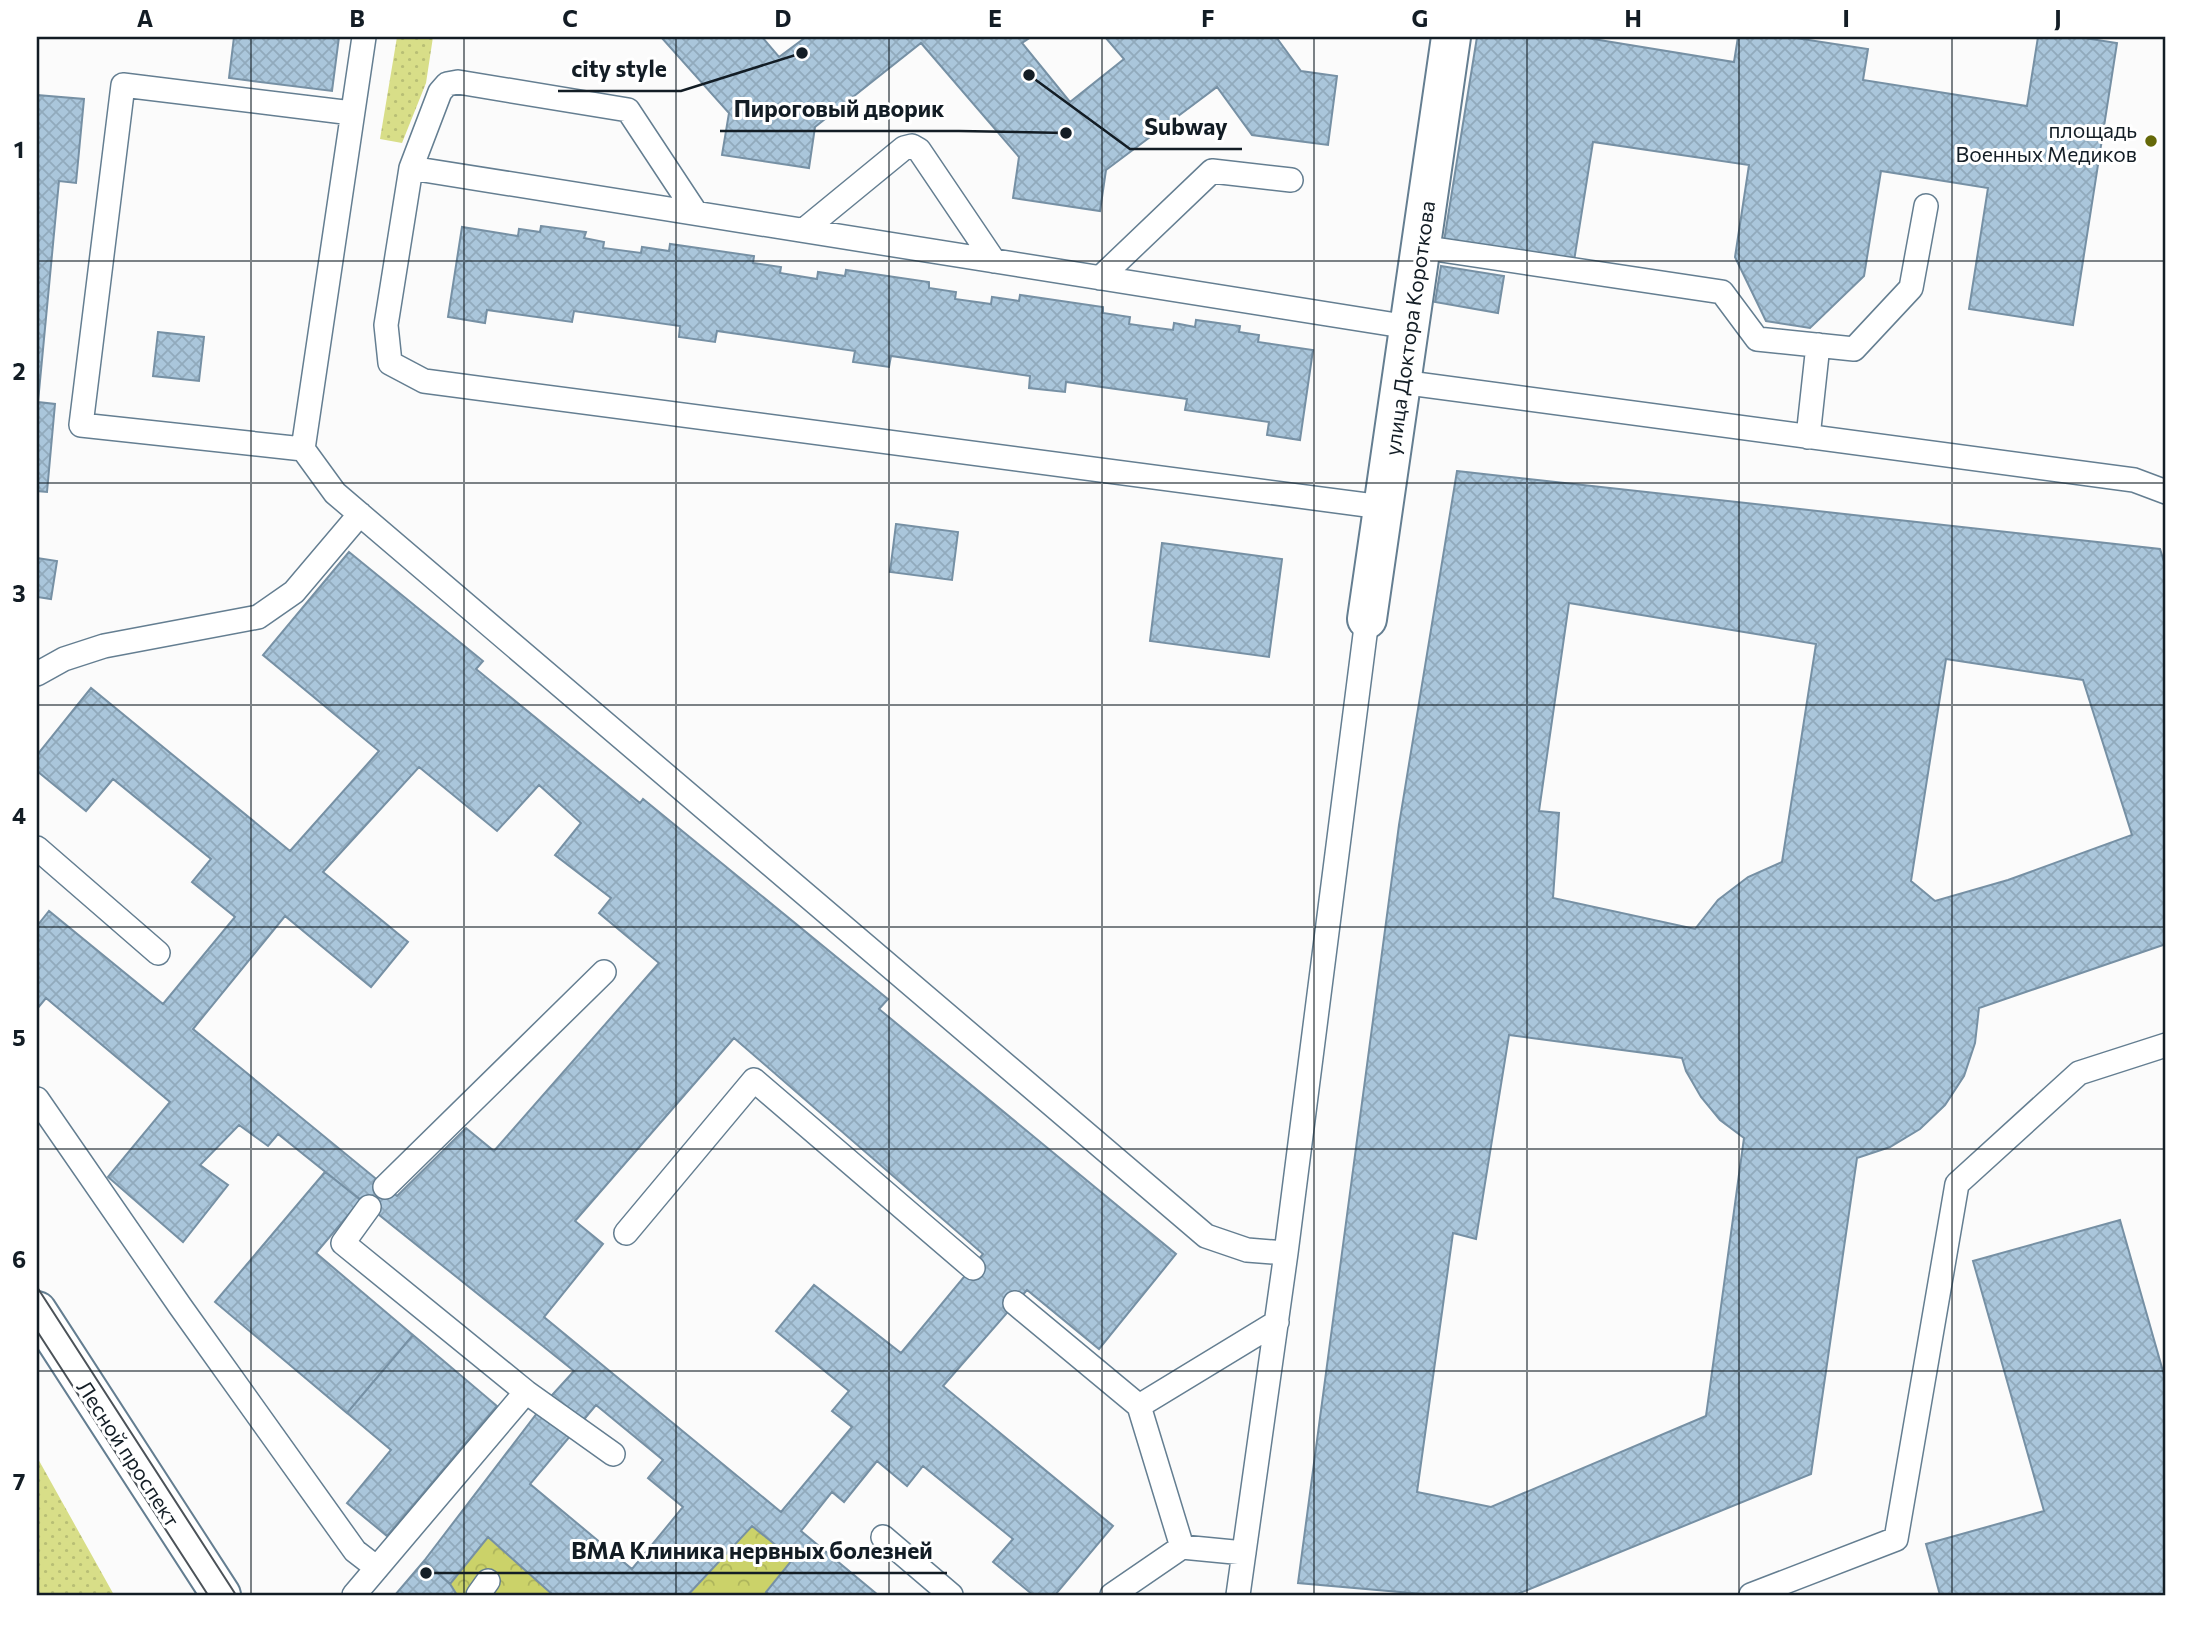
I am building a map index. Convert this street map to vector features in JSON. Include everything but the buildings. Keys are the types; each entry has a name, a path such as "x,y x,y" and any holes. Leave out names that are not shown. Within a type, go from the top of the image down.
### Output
{"street":[{"name":"улица Доктора Короткова","path":"1367,620 1451,37"},
{"name":"Лесной проспект","path":"37,1311 221,1595"}],"lane":[{"path":"364,37 303,449 335,493 1206,1236 1247,1250 1286,1253"},
{"path":"696,213 628,110 457,82 447,83 440,92 411,168 386,325 390,363 424,381 1382,507"},
{"path":"303,449 81,425 123,85 352,113"},
{"path":"804,230 904,148 912,146 919,150 994,261"},
{"path":"411,168 1409,327"},
{"path":"1100,278 1212,171 1291,180"},
{"path":"1421,247 1723,292 1756,339 1854,349 1912,288 1926,206"},
{"path":"1808,436 1818,345"},
{"path":"1401,382 2134,480 2166,492"},
{"path":"37,674 64,659 104,646 258,617 294,593 360,514"},
{"path":"1238,1595 1277,1322 1367,620"},
{"path":"37,849 158,953"},
{"path":"385,1187 604,972"},
{"path":"1751,1595 1896,1539 1958,1184 2079,1073 2166,1045"},
{"path":"626,1233 754,1080 973,1268"},
{"path":"37,1099 180,1306 355,1551 377,1569"},
{"path":"369,1207 344,1243 526,1392 613,1454"},
{"path":"1015,1303 1139,1406 1182,1547"},
{"path":"1139,1406 1277,1322"},
{"path":"354,1595 526,1392"},
{"path":"883,1538 951,1595"},
{"path":"1112,1595 1182,1547 1244,1553"}],"green space":[{"path":"397,37 433,37 426,83 402,143 380,139"},
{"path":"37,1457 114,1595 37,1595"},
{"path":"752,1526 793,1559 766,1591 770,1595 689,1595"},
{"path":"488,1537 553,1595 457,1595 450,1584"}],"tram line":[{"path":"37,1287 236,1595"},
{"path":"37,1331 208,1595"}],"place":[{"name":"city style","path":"802,53"},
{"name":"Subway","path":"1029,75"},
{"name":"Пироговый дворик","path":"1066,133"},
{"name":"площадь Военных Медиков","path":"2151,141"},
{"name":"ВМА Клиника нервных болезней","path":"426,1573"}]}
